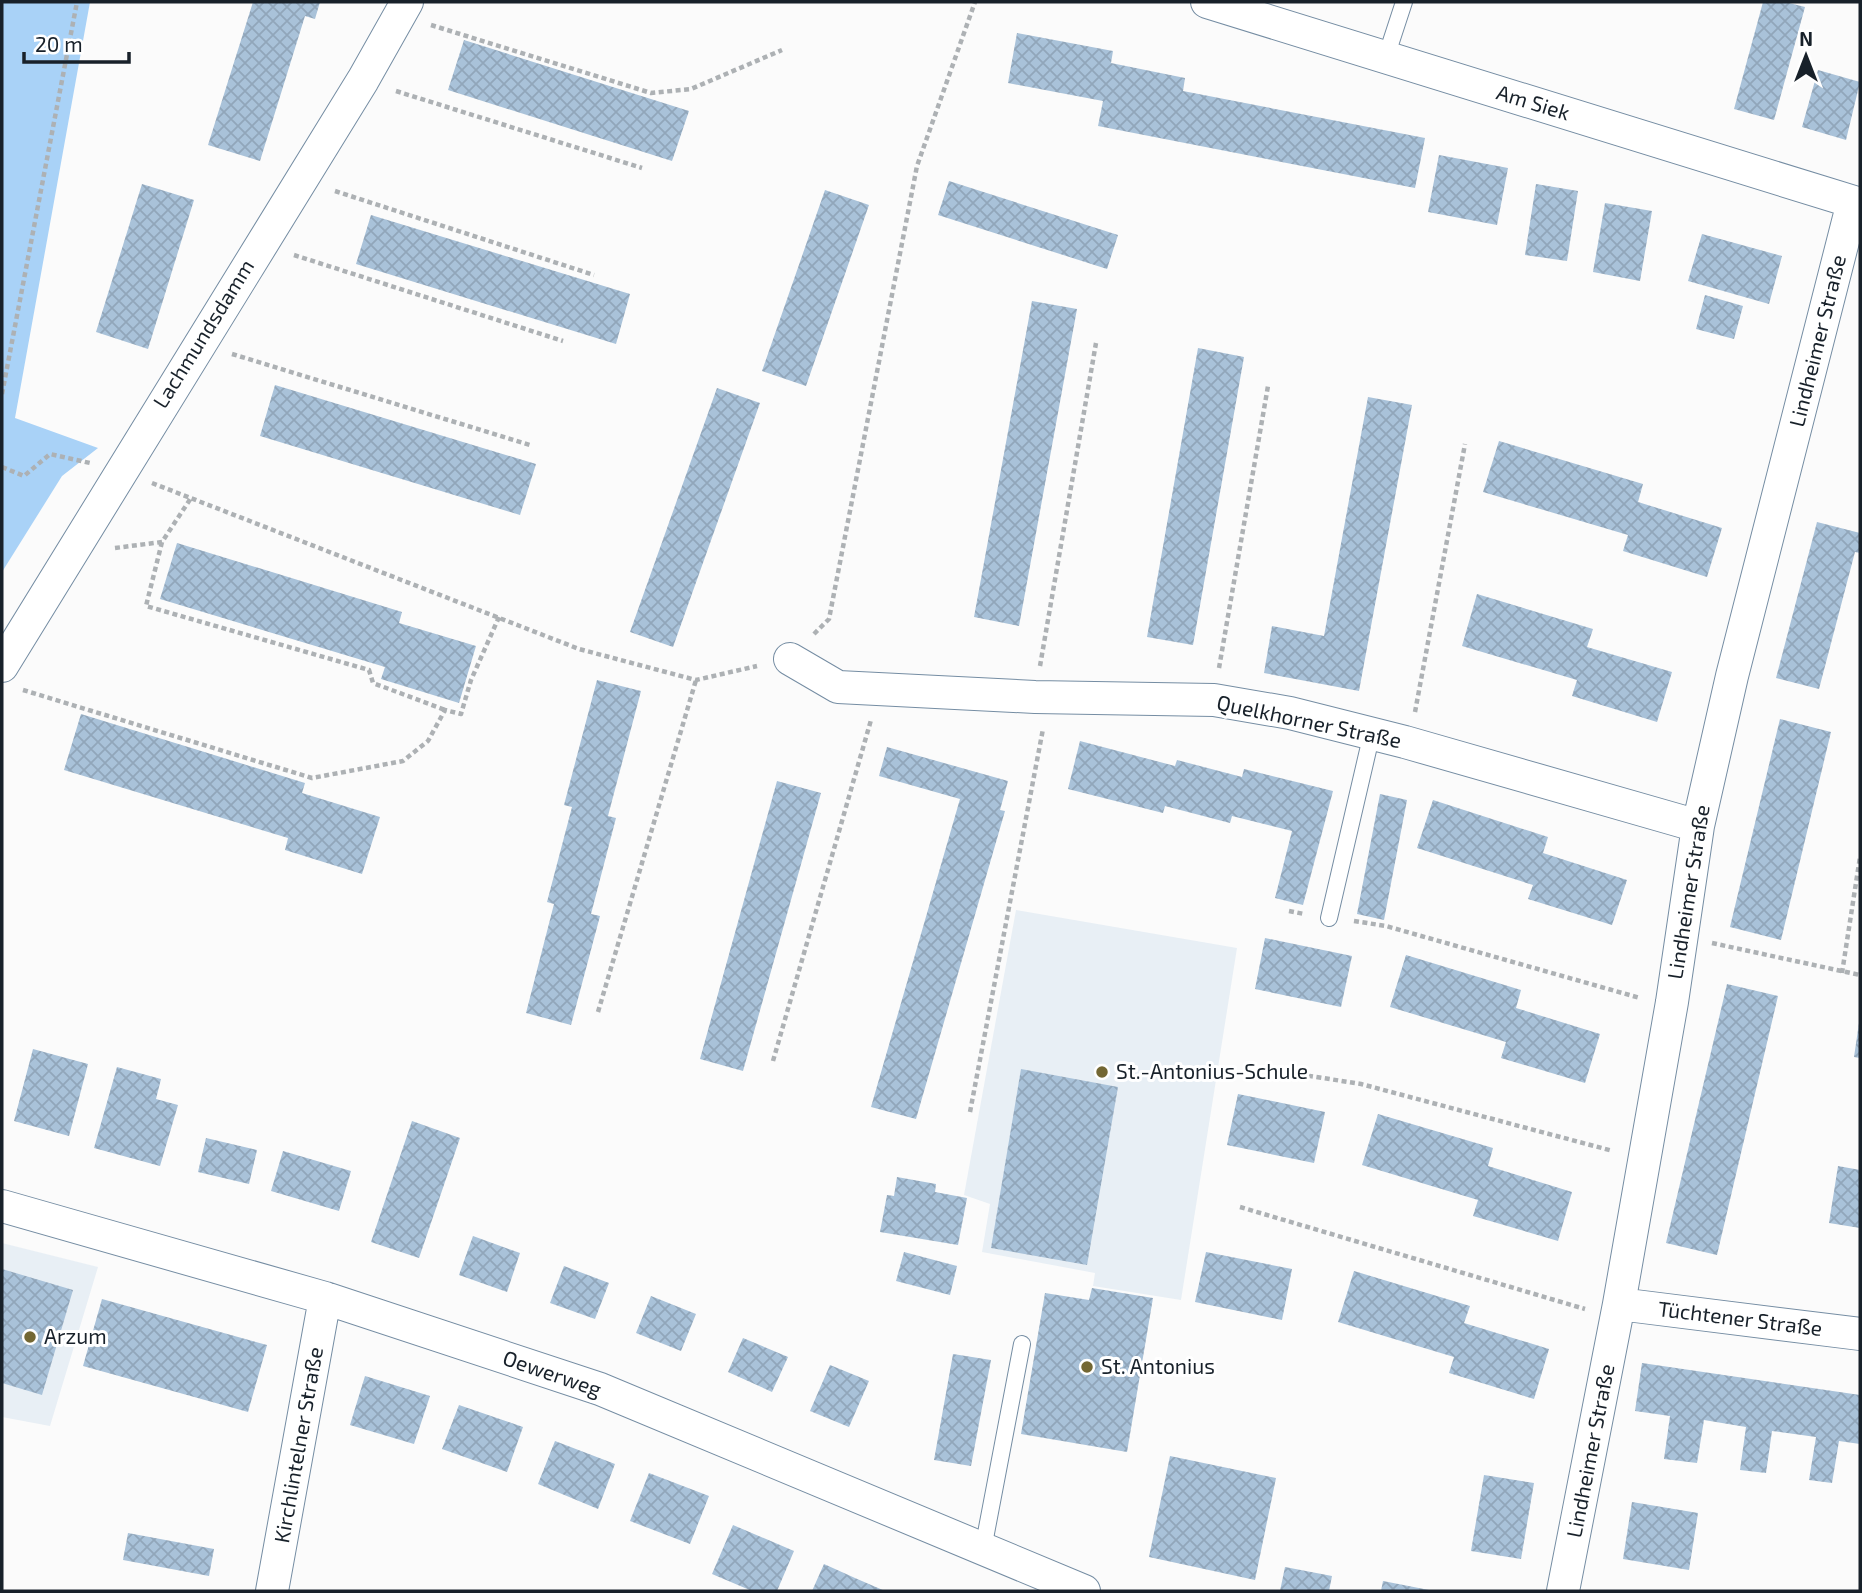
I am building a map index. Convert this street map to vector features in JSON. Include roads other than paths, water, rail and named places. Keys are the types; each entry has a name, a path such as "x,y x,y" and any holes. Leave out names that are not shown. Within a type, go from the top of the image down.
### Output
{"street":[{"name":"Am Siek","path":"1207,2 1857,203"},
{"name":"Lachmundsdamm","path":"8,677 70,555 363,80 404,8"},
{"name":"Lindheimer Straße","path":"1563,1591 1618,1311 1672,1002 1698,826 1735,663 1857,203"},
{"name":"Quelkhorner Straße","path":"790,659 838,687 1043,697 1214,700 1290,713 1405,742 1698,826"},
{"name":"Oewerweg","path":"2,1206 325,1298 600,1389 1084,1591"},
{"name":"Kirchlintelner Straße","path":"272,1591 325,1298"},
{"name":"Tüchtener Straße","path":"1618,1311 1860,1334"}],"lane":[{"path":"1386,57 1404,2"},
{"path":"1329,918 1372,733"},
{"path":"983,1549 1022,1344"}],"place":[{"name":"St.-Antonius-Schule","path":"1102,1072"},
{"name":"Arzum","path":"30,1337"},
{"name":"St. Antonius","path":"1087,1367"}]}
